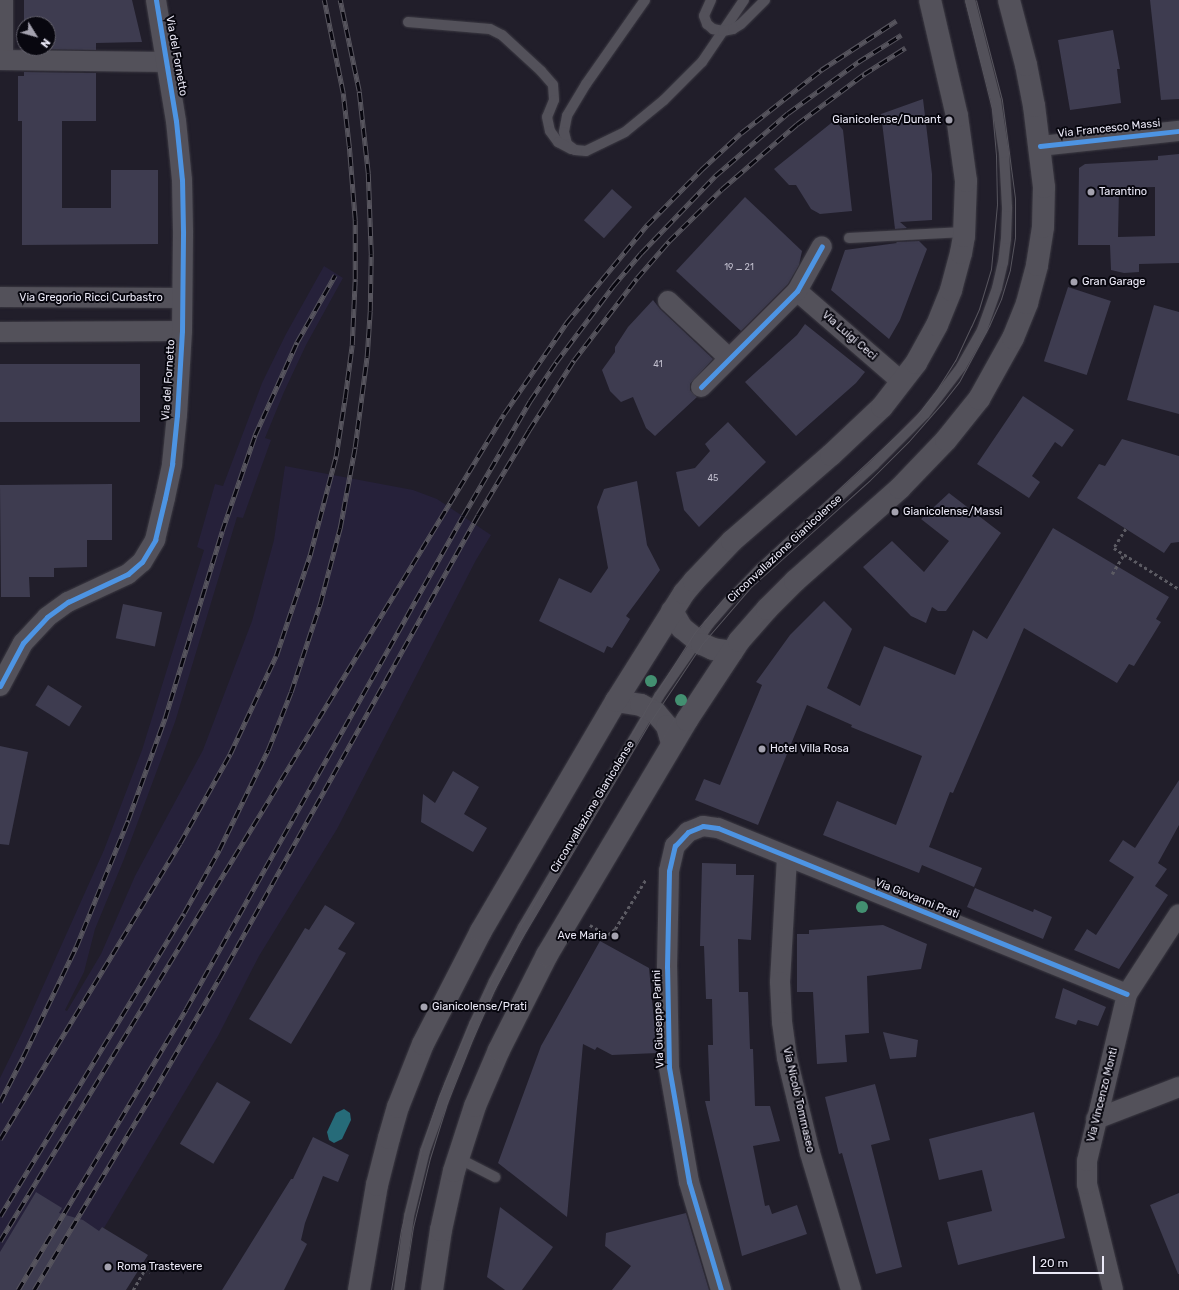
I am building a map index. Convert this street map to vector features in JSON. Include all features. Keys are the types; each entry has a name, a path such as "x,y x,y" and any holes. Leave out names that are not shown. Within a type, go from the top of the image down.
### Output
{"main road":[{"path":"359,1290 377,1185 389,1138 400,1101 423,1044 478,937 616,701 689,587 717,555 866,422 902,382 928,343 945,308 956,272 964,232 966,181 961,134 950,80 930,0"},
{"path":"432,1290 441,1230 458,1158 482,1089 527,992 564,925 672,744 732,652 751,627 780,595 888,499 923,465 956,427 988,385 1021,320 1036,270 1044,207 1044,173 1026,65 1009,0"},
{"path":"672,612 682,628 697,641 713,649 732,652"},
{"path":"616,701 635,703 651,710 663,719 667,726 672,744"}],"street":[{"path":"3,0 2,60 168,62"},
{"name":"Via del Fornetto","path":"0,686 23,643 47,617 68,602 128,574 142,562 152,548 157,532 173,458 182,331 183,231 182,180 175,114 168,62 156,0"},
{"name":"Via Francesco Massi","path":"1040,146 1179,132"},
{"path":"701,387 796,291 822,246"},
{"name":"Via Luigi Ceci","path":"796,291 902,382"},
{"name":"Via Gregorio Ricci Curbastro","path":"0,297 182,298"},
{"path":"668,302 729,358"},
{"path":"0,332 182,331"},
{"name":"Via Giovanni Prati","path":"699,827 718,828 1127,994"},
{"name":"Via Giuseppe Parini","path":"699,827 688,832 677,843 672,854 669,871 669,1067 689,1182 721,1290"},
{"name":"Via Nicolò Tommaseo","path":"787,857 780,982 782,1022 787,1058 810,1153 851,1290"},
{"name":"Via Vincenzo Monti","path":"1114,1290 1086,1174 1087,1161 1096,1118 1127,994 1179,914"},
{"path":"1096,1118 1179,1087"}],"lane":[{"path":"575,150 567,144 564,132 567,116 586,84 645,0"},
{"path":"711,0 704,16 707,24 714,29 723,31 733,30 765,0"},
{"path":"408,22 490,29 502,34 541,71 553,85 554,100 547,117 550,131 558,142 575,150 586,151 625,132 645,117 702,62 744,0"},
{"name":"Circonvallazione Gianicolense","path":"399,1290 409,1216 425,1152 449,1085 474,1024 523,926 651,710 697,641 722,609 761,568 905,436 942,393 961,367 982,330 997,288 1003,263 1006,239 1007,202 1004,153 996,101 970,0"},
{"path":"849,238 964,232"},
{"path":"458,1158 495,1177"}],"path":[{"path":"1126,529 1114,548 1179,589"},
{"path":"1112,574 1124,554"},
{"path":"608,935 615,929 647,877"},
{"path":"133,1290 145,1269 150,1272"}],"shaded area":[{"name":"Roma Trastevere","path":"324,266 343,278 306,345 265,438 271,440 243,518 237,517 175,722 124,859 95,929 84,972 65,1010 67,1011 101,954 135,876 203,750 252,621 274,540 285,466 413,490 437,499 491,535 476,560 337,829 259,956 218,1036 104,1228 102,1227 69,1280 0,1290 0,1078 23,1031 104,850 142,750 204,550 197,547 215,484 223,486 262,383 286,334"}],"water":[{"path":"344,1109 350,1113 351,1120 342,1139 334,1143 329,1140 327,1132 336,1113"}],"building":[{"path":"24,0 132,0 142,42 96,43 96,50 56,49 56,16 24,16"},
{"path":"1150,0 1179,0 1179,99 1161,100"},
{"path":"1113,30 1120,69 1117,69 1121,103 1070,110 1058,40"},
{"path":"24,72 96,73 96,121 62,121 62,208 111,208 111,170 158,170 158,244 22,245 22,121 18,121 18,76 24,76"},
{"path":"923,99 932,174 932,220 900,222 907,228 895,229 881,114"},
{"path":"835,120 843,130 852,211 820,214 811,209 796,185 789,185 774,169"},
{"path":"1179,154 1179,263 1139,264 1139,272 1124,273 1111,270 1110,245 1078,245 1079,168 1085,164 1158,160 1158,156","holes":["1155,187 1155,236 1118,237 1119,188"]},
{"path":"612,189 632,207 604,238 584,220"},
{"path":"745,197 802,251 799,265 788,284 741,331 676,271"},
{"path":"919,241 927,249 900,320 889,339 831,290 845,250 897,243 896,242"},
{"path":"1068,287 1111,301 1087,375 1044,361"},
{"path":"653,300 660,309 713,359 690,384 690,390 697,397 655,436 646,428 633,397 621,402 610,391 602,370 615,352 615,347 628,327"},
{"path":"1154,305 1179,312 1179,414 1127,400"},
{"path":"805,324 865,372 856,383 796,436 745,382 797,335"},
{"path":"0,364 140,364 140,422 0,422"},
{"path":"1023,396 1074,430 1062,447 1055,442 1032,476 1040,482 1029,498 977,464"},
{"path":"728,422 766,462 699,527 684,510 676,472 695,468 710,451 705,444"},
{"path":"1122,439 1179,456 1179,542 1171,543 1164,553 1077,498 1099,464 1105,466"},
{"path":"637,481 647,545 660,570 626,616 630,619 612,648 607,646 604,653 539,621 559,578 591,593 608,568 597,507 604,489"},
{"path":"112,484 112,540 87,540 87,567 54,568 54,577 29,577 30,597 1,597 0,485"},
{"path":"949,493 1001,533 946,611 938,611 932,607 926,623 911,616 863,567 892,541 924,572 949,541 921,519"},
{"path":"1053,528 1169,597 1156,619 1161,622 1134,666 1129,664 1117,683 1024,628 953,793 950,792 929,847 982,868 974,887 922,865 919,873 823,835 837,801 896,825 922,756 851,727 852,725 807,705 758,825 695,800 704,779 720,785 762,685 756,682 790,635 824,601 852,629 827,688 860,706 884,646 955,675 973,630 987,639"},
{"path":"123,604 162,612 155,647 116,638"},
{"path":"48,685 82,706 69,727 35,705"},
{"path":"0,746 28,752 9,845 0,844"},
{"path":"453,771 479,787 464,814 487,828 473,852 421,822 423,794 435,803"},
{"path":"1179,780 1179,825 1158,863 1167,869 1155,886 1168,895 1119,969 1074,950 1087,929 1096,935 1134,877 1109,861 1123,840 1135,848"},
{"path":"702,863 736,864 736,875 754,875 751,940 738,939 739,992 748,992 750,1049 753,1049 755,1106 770,1106 780,1141 753,1146 765,1206 769,1205 772,1214 797,1205 807,1234 742,1256 705,1101 710,1101 708,1045 713,1045 712,999 706,999 704,946 700,946"},
{"path":"975,888 1033,912 1034,909 1052,917 1043,939 967,907"},
{"path":"325,905 355,923 338,949 346,953 291,1044 249,1019 305,928 309,930"},
{"path":"883,925 927,944 921,969 867,976 869,1033 845,1035 847,1062 817,1064 813,992 797,992 797,934 809,934 809,930"},
{"path":"600,941 649,968 657,1053 612,1055 597,1047 595,1050 583,1044 567,1217 498,1163 541,1046"},
{"path":"1063,988 1106,1007 1098,1026 1078,1020 1076,1025 1055,1018"},
{"path":"883,1032 918,1040 916,1057 890,1059"},
{"path":"217,1082 250,1102 213,1164 180,1144"},
{"path":"875,1084 890,1140 871,1145 902,1267 876,1274 842,1153 839,1154 825,1097"},
{"path":"1034,1112 1065,1238 958,1265 947,1222 992,1211 982,1170 939,1180 929,1139"},
{"path":"313,1137 349,1155 338,1182 323,1176 305,1223 301,1240 307,1244 284,1290 222,1290 291,1179 293,1179"},
{"path":"36,1192 62,1208 59,1213 83,1220 99,1231 102,1227 148,1255 126,1290 0,1290 0,1252"},
{"path":"1179,1193 1179,1274 1178,1274 1150,1205"},
{"path":"500,1207 553,1247 522,1290 505,1290 487,1277"},
{"path":"686,1213 709,1290 612,1290 631,1266 605,1246 606,1233"}],"tram line":[{"path":"391,1290 401,1230 422,1147 439,1096 470,1022 500,961 647,707 695,632 725,597 762,560 914,419 936,391 955,361 971,327 979,309 991,269 997,204 996,155 992,109 965,0"},
{"path":"403,1290 413,1227 430,1158 447,1103 472,1040 494,990 521,939 650,722 702,644 750,588 870,480 909,441 944,401 959,382 989,326 1001,299 1010,269 1015,237 1015,198 1002,100 976,0"}],"railway":[{"path":"0,1139 180,843 230,754 276,656 310,555 336,456 352,345 355,279 355,220 349,146 343,93 324,0"},
{"path":"0,1216 184,913 219,850 268,750 291,692 320,604 340,528 355,447 367,356 370,311 371,254 368,173 359,91 340,0"},
{"path":"0,1241 504,414 567,322 647,225 701,170 741,133 821,70 896,21"},
{"path":"18,1290 186,1009 463,516 530,401 556,362 613,286 641,253 715,176 788,113 858,62 901,35"},
{"path":"34,1290 154,1091 219,979 478,515 529,430 574,360 637,278 669,241 722,189 797,124 864,74 905,48"},
{"path":"0,1102 76,947 128,820 165,718 222,531 255,435 297,342 335,275"}],"cycle path":[{"path":"0,686 23,643 47,617 68,602 128,574 142,562 155,540 165,498 172,464 177,415 182,331 183,231 182,180 176,121 156,0"},
{"path":"1040,146 1179,131"},
{"path":"701,387 797,291 822,246"},
{"path":"721,1290 689,1182 669,1067 667,967 669,871 675,846 688,832 703,826 718,828 1127,994"}],"place":[{"name":"Gianicolense/Dunant","path":"949,120"},
{"name":"Tarantino","path":"1091,192"},
{"name":"Gran Garage","path":"1074,282"},
{"name":"Gianicolense/Massi","path":"895,512"},
{"name":"Hotel Villa Rosa","path":"762,749"},
{"name":"Ave Maria","path":"615,936"},
{"name":"Gianicolense/Prati","path":"424,1007"},
{"name":"Roma Trastevere","path":"108,1267"}]}
